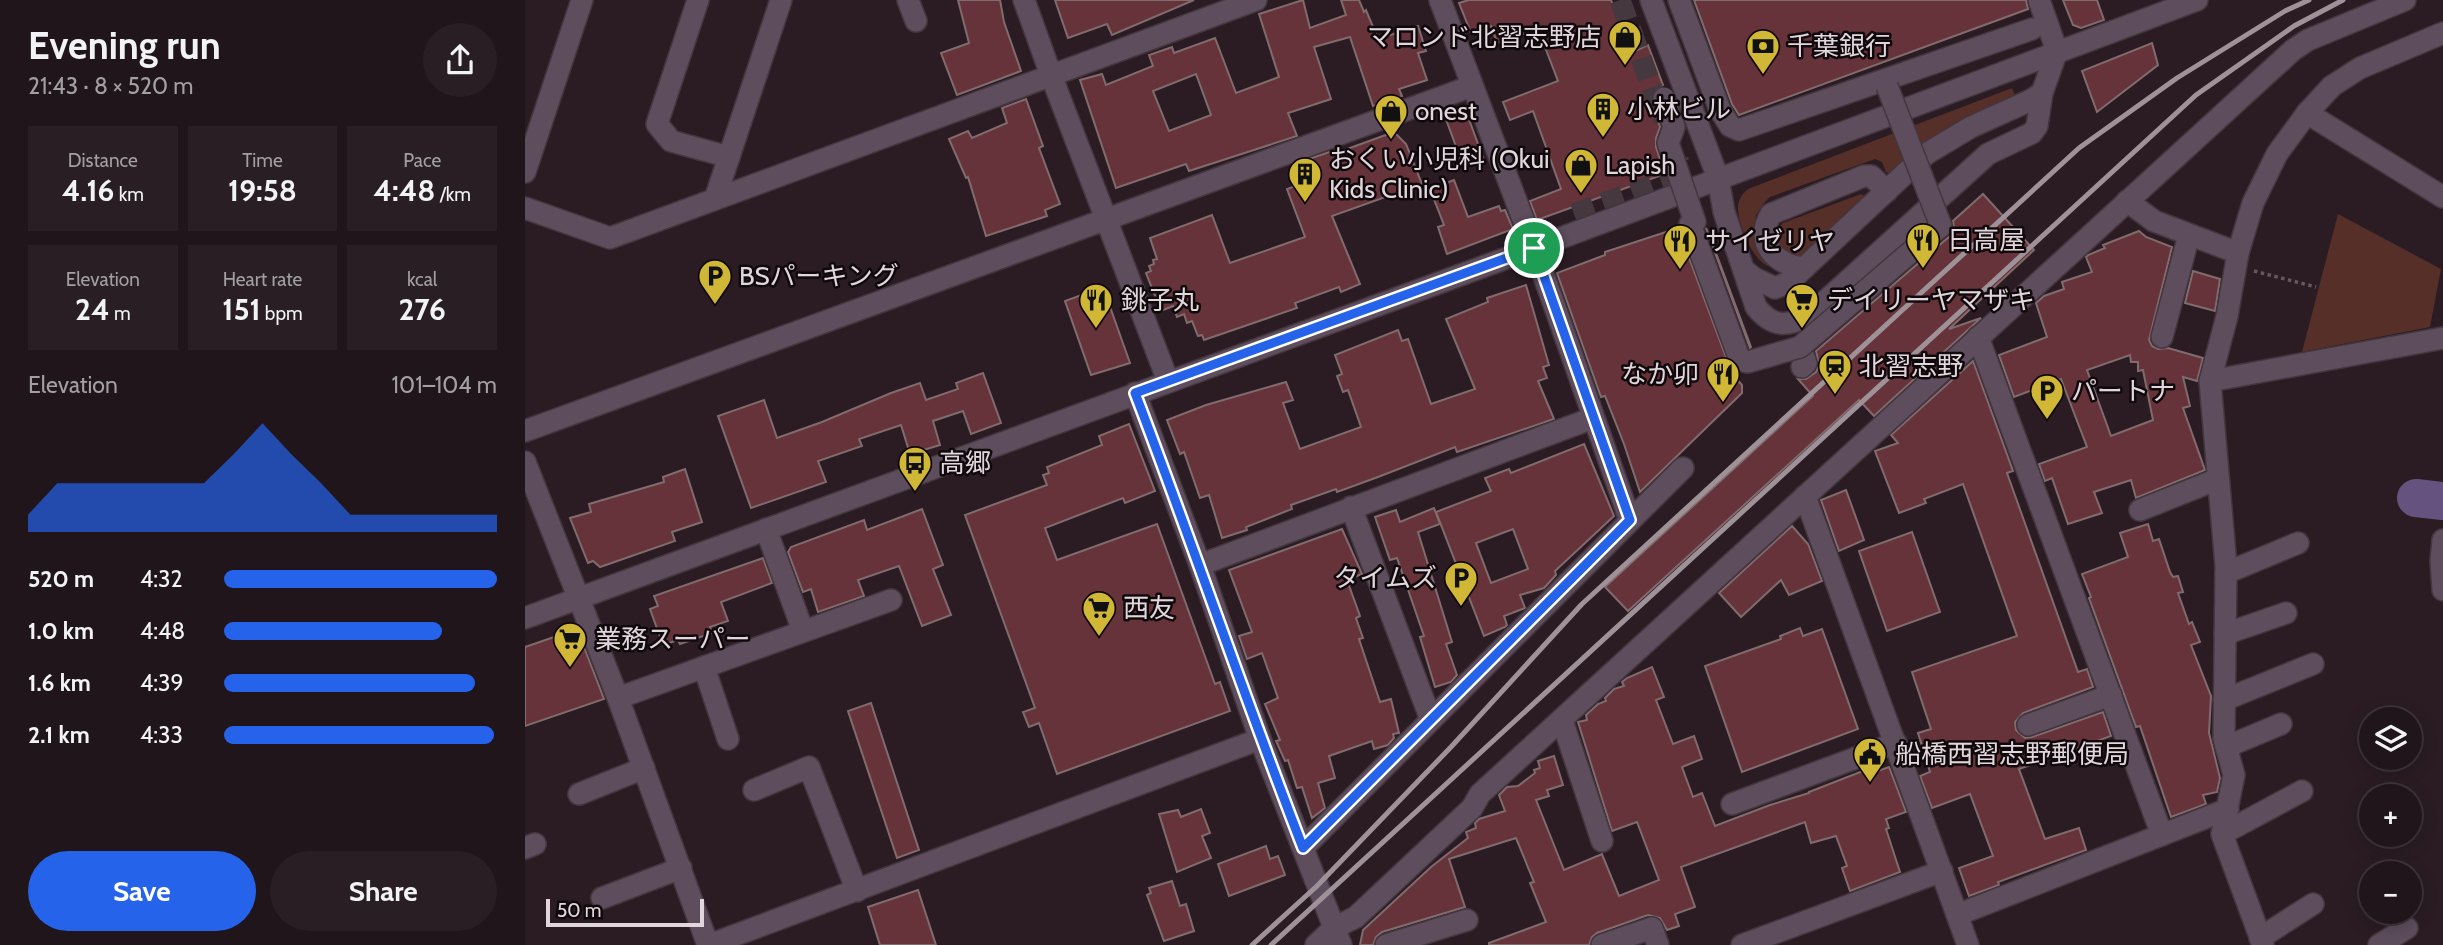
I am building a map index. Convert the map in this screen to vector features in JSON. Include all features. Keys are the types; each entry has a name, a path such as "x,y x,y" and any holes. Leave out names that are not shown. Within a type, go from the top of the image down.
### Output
{"street":[{"path":"525,172 582,0"},
{"path":"698,0 657,124 671,141 729,157"},
{"path":"715,199 781,0"},
{"path":"908,0 916,21"},
{"path":"1024,0 1168,381"},
{"path":"525,208 610,238 1256,0"},
{"path":"1440,0 1534,248 1630,520"},
{"path":"1651,0 1718,178 1724,212 1756,307 1763,316 1784,325 1810,315 1988,154 2032,133 2040,119 2042,93 2057,51 2039,0"},
{"path":"1679,0 1720,110 1730,126 1739,130 2032,29"},
{"path":"525,618 1534,248 2197,0"},
{"path":"1316,945 1338,936 1472,808 1480,794 2293,50 2308,40 2405,0"},
{"path":"2313,904 2261,941 2222,834 2234,775 2224,739 2226,573 2210,382 2227,316 2237,260 2253,203 2277,154 2307,113 2332,86 2360,68 2443,33"},
{"path":"525,431 1472,86"},
{"path":"1664,98 1674,127 1668,143 1695,222 1690,224 1740,360 1748,362 1801,357 1941,226 1887,86"},
{"path":"1744,270 1775,288 1789,282 1926,154 1948,139 2042,93"},
{"path":"2307,113 2443,197"},
{"path":"1804,268 1784,264 1771,251 1765,223 1771,214 1864,176 1871,176 1887,191"},
{"path":"2127,201 2154,220 2237,260"},
{"path":"2162,337 2189,235"},
{"path":"1978,337 2162,835"},
{"path":"2210,382 2443,338"},
{"path":"1135,393 1200,565 1260,739 1338,936"},
{"path":"1200,565 1593,418"},
{"path":"525,463 618,698 708,945 1260,739"},
{"path":"1303,848 1683,468"},
{"path":"2140,510 2218,479"},
{"path":"1805,496 1968,945"},
{"path":"1351,507 1431,720"},
{"path":"767,529 803,631"},
{"path":"2226,573 2298,543"},
{"path":"2442,554 2443,590"},
{"path":"618,698 891,600"},
{"path":"2225,635 2286,613"},
{"path":"2224,700 2313,663"},
{"path":"704,667 728,739"},
{"path":"2028,726 2111,695"},
{"path":"1562,720 1602,841"},
{"path":"2226,747 2281,724"},
{"path":"1732,804 1896,743"},
{"path":"754,790 809,767 857,891"},
{"path":"579,794 644,768"},
{"path":"2222,834 2302,791"},
{"path":"1957,915 2228,808"},
{"path":"602,898 681,868"},
{"path":"1742,945 1770,940 1942,871"},
{"path":"1386,945 1467,920"},
{"path":"1602,945 1652,928 1658,945"},
{"path":"2379,945 2407,928"}],"path":[{"path":"2237,260 2316,288"}],"shaded area":[{"path":"2012,88 2015,96 1958,121 1891,174 1886,172 1882,162 1875,159 1770,197 1756,215 1754,230 1772,267 1765,265 1753,252 1744,234 1738,208 1741,197 1748,189"},
{"path":"1861,194 1866,197 1803,256 1797,258 1780,251 1777,233 1783,223"},
{"path":"2338,214 2441,269 2430,327 2302,352"}],"building":[{"path":"958,0 1000,0 1004,22 1021,71 957,95 941,53 969,43"},
{"path":"1055,0 1194,0 1112,35 1107,24 1068,38"},
{"path":"1303,0 1310,28 1346,15 1341,0 1359,0 1378,39 1418,26 1426,51 1418,53 1427,80 1399,89 1402,96 1373,106 1350,37 1314,47 1331,99 1288,113 1297,136 1189,171 1186,164 1116,188 1080,80 1102,74 1106,85 1153,66 1149,55 1172,47 1174,53 1215,38 1236,93 1279,77 1259,14","holes":["1196,74 1211,115 1169,131 1153,91"]},
{"path":"1469,0 1611,0 1631,53 1648,45 1663,85 1655,89 1651,96 1660,127 1656,147 1665,174 1537,220 1530,201 1561,189 1533,111 1510,120 1503,102 1558,81 1538,29 1497,43 1491,26 1471,33 1459,3"},
{"path":"1694,0 2026,0 2028,9 1739,115 1732,104"},
{"path":"2063,0 2097,0 2104,20 2081,28 2073,25"},
{"path":"2152,43 2158,65 2097,112 2082,71"},
{"path":"1026,99 1043,146 1039,148 1060,204 1045,210 1047,216 986,236 968,177 966,178 949,139 968,131 972,138 1007,123 1002,108"},
{"path":"1464,106 1484,160 1464,168 1444,114"},
{"path":"1394,132 1406,144 1422,184 1332,216 1360,284 1341,292 1339,287 1295,303 1297,308 1204,340 1202,335 1198,336 1192,321 1187,323 1184,314 1177,317 1173,306 1161,311 1146,273 1151,271 1149,266 1157,259 1150,238 1212,215 1230,263 1305,237 1287,189 1315,179 1309,159 1338,149 1339,152"},
{"path":"1454,180 1468,217 1499,206 1501,211 1505,210 1513,229 1447,254 1438,227 1444,225 1430,189"},
{"path":"1983,194 2034,250 1949,329 1981,318 1874,416 1859,400 1628,611 1605,587 1813,396 1798,379 1806,379 1816,372 1819,365 1816,351 1950,236 1954,228 1953,221"},
{"path":"1678,228 1730,368 1728,370 1742,385 1742,393 1640,492 1605,396 1601,397 1557,273 1605,255 1605,252"},
{"path":"1706,228 1751,347 1750,348"},
{"path":"2139,231 2146,237 2172,247 2149,340 2152,346 2158,349 2168,348 2203,358 2197,381 2183,377 2190,406 2183,408 2205,470 2136,498 2131,480 2094,492 2102,513 2068,524 2052,478 2045,481 2039,464 2087,447 2061,379 2014,397 1999,355 2047,337 2036,303 2044,296 2064,289 2062,282 2092,272 2086,257 2105,248 2103,245","holes":["2130,355 2131,362 2138,362 2138,371 2143,370 2153,420 2111,436 2087,370"]},
{"path":"2193,271 2220,279 2215,311 2185,303"},
{"path":"1526,285 1549,365 1543,367 1547,378 1538,381 1554,419 1457,452 1455,447 1337,492 1336,489 1291,505 1292,509 1246,527 1247,530 1222,538 1209,495 1200,498 1184,452 1180,454 1167,420 1206,405 1286,382 1293,400 1283,403 1300,449 1361,427 1348,390 1343,392 1337,376 1342,374 1335,355 1398,330 1402,341 1408,339 1431,404 1475,389 1446,319 1488,302 1487,298"},
{"path":"1103,287 1130,363 1091,375 1065,301"},
{"path":"1973,361 2013,471 2007,473 2078,672 2087,669 2093,687 2023,713 2015,722 2016,730 2025,738 2032,737 2103,712 2111,736 2019,769 2045,839 2079,828 2086,850 1998,882 1999,885 1969,896 1959,868 1993,856 1970,794 1932,808 1920,776 1930,772 1918,733 1931,729 1912,672 2017,636 1963,484 1924,499 1926,503 1899,513 1875,451 1898,443 1891,435"},
{"path":"983,373 1001,423 971,434 963,411 933,421 940,445 910,454 901,425 859,439 862,446 818,461 826,482 751,508 718,416 764,400 777,438 920,383 926,400 958,389 956,383"},
{"path":"1129,424 1155,491 1125,503 1123,498 1045,528 1057,560 1157,524 1215,684 1220,682 1230,711 1057,774 1039,723 1029,727 1023,712 1035,708 965,515 1047,485 1043,475 1049,473 1047,467 1102,445 1099,436"},
{"path":"1584,444 1614,516 1555,571 1556,575 1544,588 1520,595 1525,608 1504,616 1507,625 1505,627 1484,636 1436,512 1491,491 1485,478 1509,469 1511,473","holes":["1513,529 1528,569 1491,583 1476,543"]},
{"path":"685,469 702,522 672,532 675,541 600,567 593,561 588,563 570,518 591,512 589,504 664,482 663,477"},
{"path":"1846,490 1864,540 1839,551 1821,500"},
{"path":"1434,508 1440,524 1418,532 1452,642 1446,644 1457,675 1451,682 1435,687 1420,637 1424,636 1397,558 1390,560 1375,517 1396,510 1400,522"},
{"path":"922,509 943,565 933,569 951,615 922,626 899,566 858,580 864,596 818,612 811,589 803,592 788,552 791,547 864,520 867,530"},
{"path":"2148,524 2153,541 2159,539 2170,572 2173,577 2178,576 2183,592 2178,593 2189,624 2192,622 2200,642 2191,645 2211,696 2209,733 2220,778 2217,792 2203,795 2206,804 2171,817 2140,726 2136,727 2082,574 2128,557 2120,533"},
{"path":"1792,526 1808,544 1822,581 1789,595 1781,580 1741,617 1719,593"},
{"path":"1342,529 1362,574 1347,580 1360,616 1356,618 1363,638 1359,639 1380,702 1391,699 1399,733 1393,734 1394,738 1388,745 1374,749 1372,741 1329,756 1335,778 1318,783 1325,808 1312,818 1302,787 1297,788 1288,760 1285,761 1276,741 1280,740 1265,704 1278,698 1262,653 1247,659 1239,636 1252,632 1229,570"},
{"path":"1912,532 1940,612 1887,631 1859,551"},
{"path":"763,558 772,583 721,602 728,621 710,627 712,633 680,644 678,640 663,645 650,609 658,606 654,596"},
{"path":"1800,628 1803,636 1822,629 1858,729 1742,772 1705,666 1781,639 1780,636"},
{"path":"577,629 604,699 525,726 525,647"},
{"path":"1652,667 1664,697 1656,700 1673,744 1694,736 1702,759 1682,767 1693,797 1702,793 1715,826 1873,767 1875,772 1889,767 1906,812 1886,819 1889,828 1886,829 1900,872 1850,891 1842,868 1847,866 1836,836 1811,843 1805,822 1681,867 1695,907 1675,914 1679,926 1667,930 1660,918 1648,915 1597,933 1589,945 1489,945 1546,922 1530,883 1534,882 1516,838 1449,859 1465,907 1382,932 1373,945 1360,945 1363,930 1431,867 1468,838 1466,832 1476,828 1475,823 1479,819 1505,811 1499,795 1507,787 1518,786 1535,773 1534,770 1540,768 1538,761 1554,756 1563,785 1547,790 1549,796 1536,800 1564,870 1602,854 1619,896 1659,880 1637,822 1612,831 1578,722 1587,720 1586,715 1598,704 1606,701 1605,698 1614,689 1624,686 1622,682 1627,678"},
{"path":"871,703 919,850 897,858 848,711"},
{"path":"1201,809 1210,833 1202,836 1211,858 1177,872 1159,814 1178,810 1181,817"},
{"path":"1266,846 1270,859 1278,856 1285,875 1229,896 1218,864"},
{"path":"1172,881 1180,906 1186,904 1194,931 1164,941 1147,895 1151,893 1149,888"},
{"path":"918,890 936,945 880,945 868,907"}],"waterway":[{"path":"2416,498 2443,501"}],"tunnel":[{"path":"1620,0 1664,121"},
{"path":"1574,214 1670,179 1679,169 1678,158"}],"railway":[{"path":"1252,945 1317,886 1451,747 1582,604 2079,148 2177,78 2285,11 2309,0"},
{"path":"1271,945 2196,95 2294,26 2343,0"}],"place":[{"name":"マロンド北習志野店","path":"1625,67"},
{"name":"千葉銀行","path":"1763,76"},
{"name":"小林ビル","path":"1603,139"},
{"name":"onest","path":"1391,141"},
{"name":"Lapish","path":"1581,195"},
{"name":"おくい小児科 (Okui Kids Clinic)","path":"1305,204"},
{"name":"日高屋","path":"1923,270"},
{"name":"サイゼリヤ","path":"1680,271"},
{"name":"BSパーキング","path":"715,306"},
{"name":"銚子丸","path":"1096,330"},
{"name":"デイリーヤマザキ","path":"1802,330"},
{"name":"北習志野","path":"1835,396"},
{"name":"なか卯","path":"1723,404"},
{"name":"パートナ","path":"2047,421"},
{"name":"高郷","path":"915,493"},
{"name":"タイムズ","path":"1461,608"},
{"name":"西友","path":"1099,638"},
{"name":"業務スーパー","path":"570,669"},
{"name":"船橋西習志野郵便局","path":"1870,784"}],"route":[{"path":"1534,248 1630,520 1303,848 1260,739 1200,565 1135,393 1534,248"}]}
